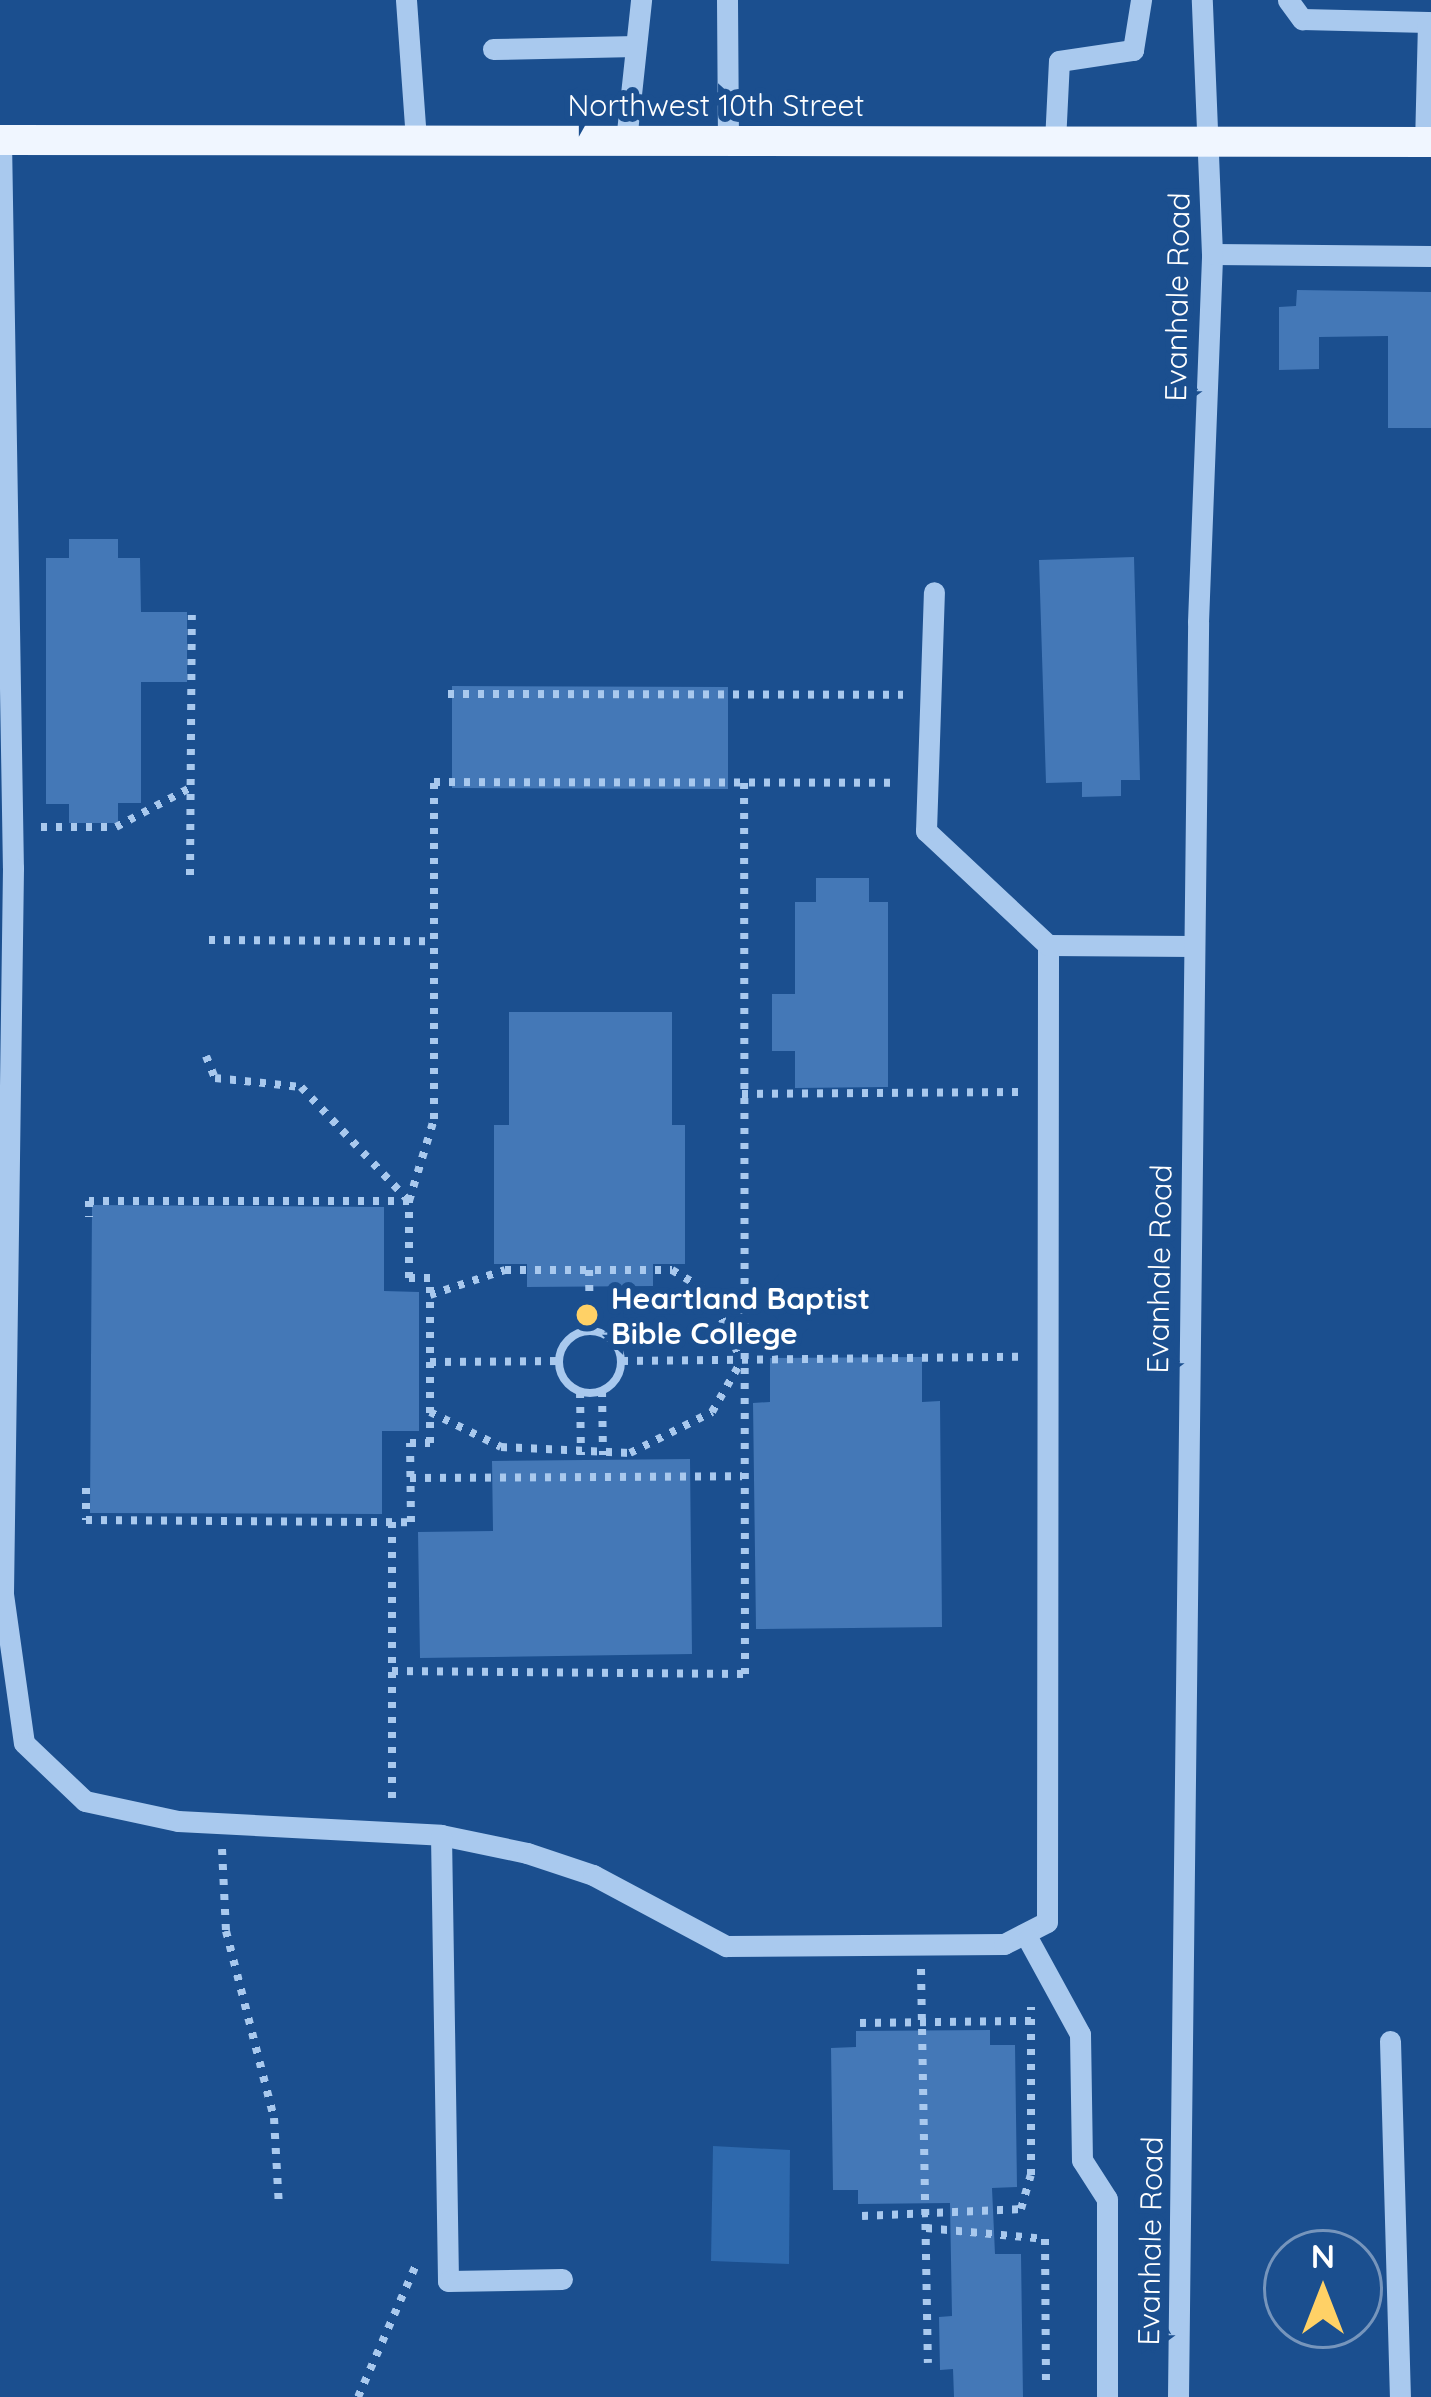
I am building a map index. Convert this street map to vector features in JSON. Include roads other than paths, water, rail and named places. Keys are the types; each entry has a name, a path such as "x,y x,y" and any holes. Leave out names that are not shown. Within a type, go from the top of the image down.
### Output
{"main road":[{"name":"Northwest 10th Street","path":"1,140 1428,142"}],"street":[{"path":"406,0 416,141"},
{"path":"626,141 640,0"},
{"path":"727,0 728,141"},
{"path":"1055,142 1059,61 1133,50 1141,0"},
{"name":"Evanhale Road","path":"1178,2397 1193,946 1212,254 1202,0"},
{"path":"1288,0 1302,19 1429,22 1428,142"},
{"path":"493,49 636,46"},
{"path":"1,140 14,868 0,1352 8,1678 24,1743 57,1783 122,1812 220,1824 441,1835 593,1875 727,1946 1028,1939 1047,1922 1054,1896 1048,945"},
{"path":"1212,254 1431,256"},
{"path":"934,592 926,831 1048,945 1193,946"},
{"path":"441,1835 448,2282 562,2279"},
{"path":"1028,1939 1080,2034 1082,2160 1107,2199 1107,2397"},
{"path":"1390,2041 1400,2397"}],"place":[{"name":"Heartland Baptist Bible College","path":"587,1315"}]}
